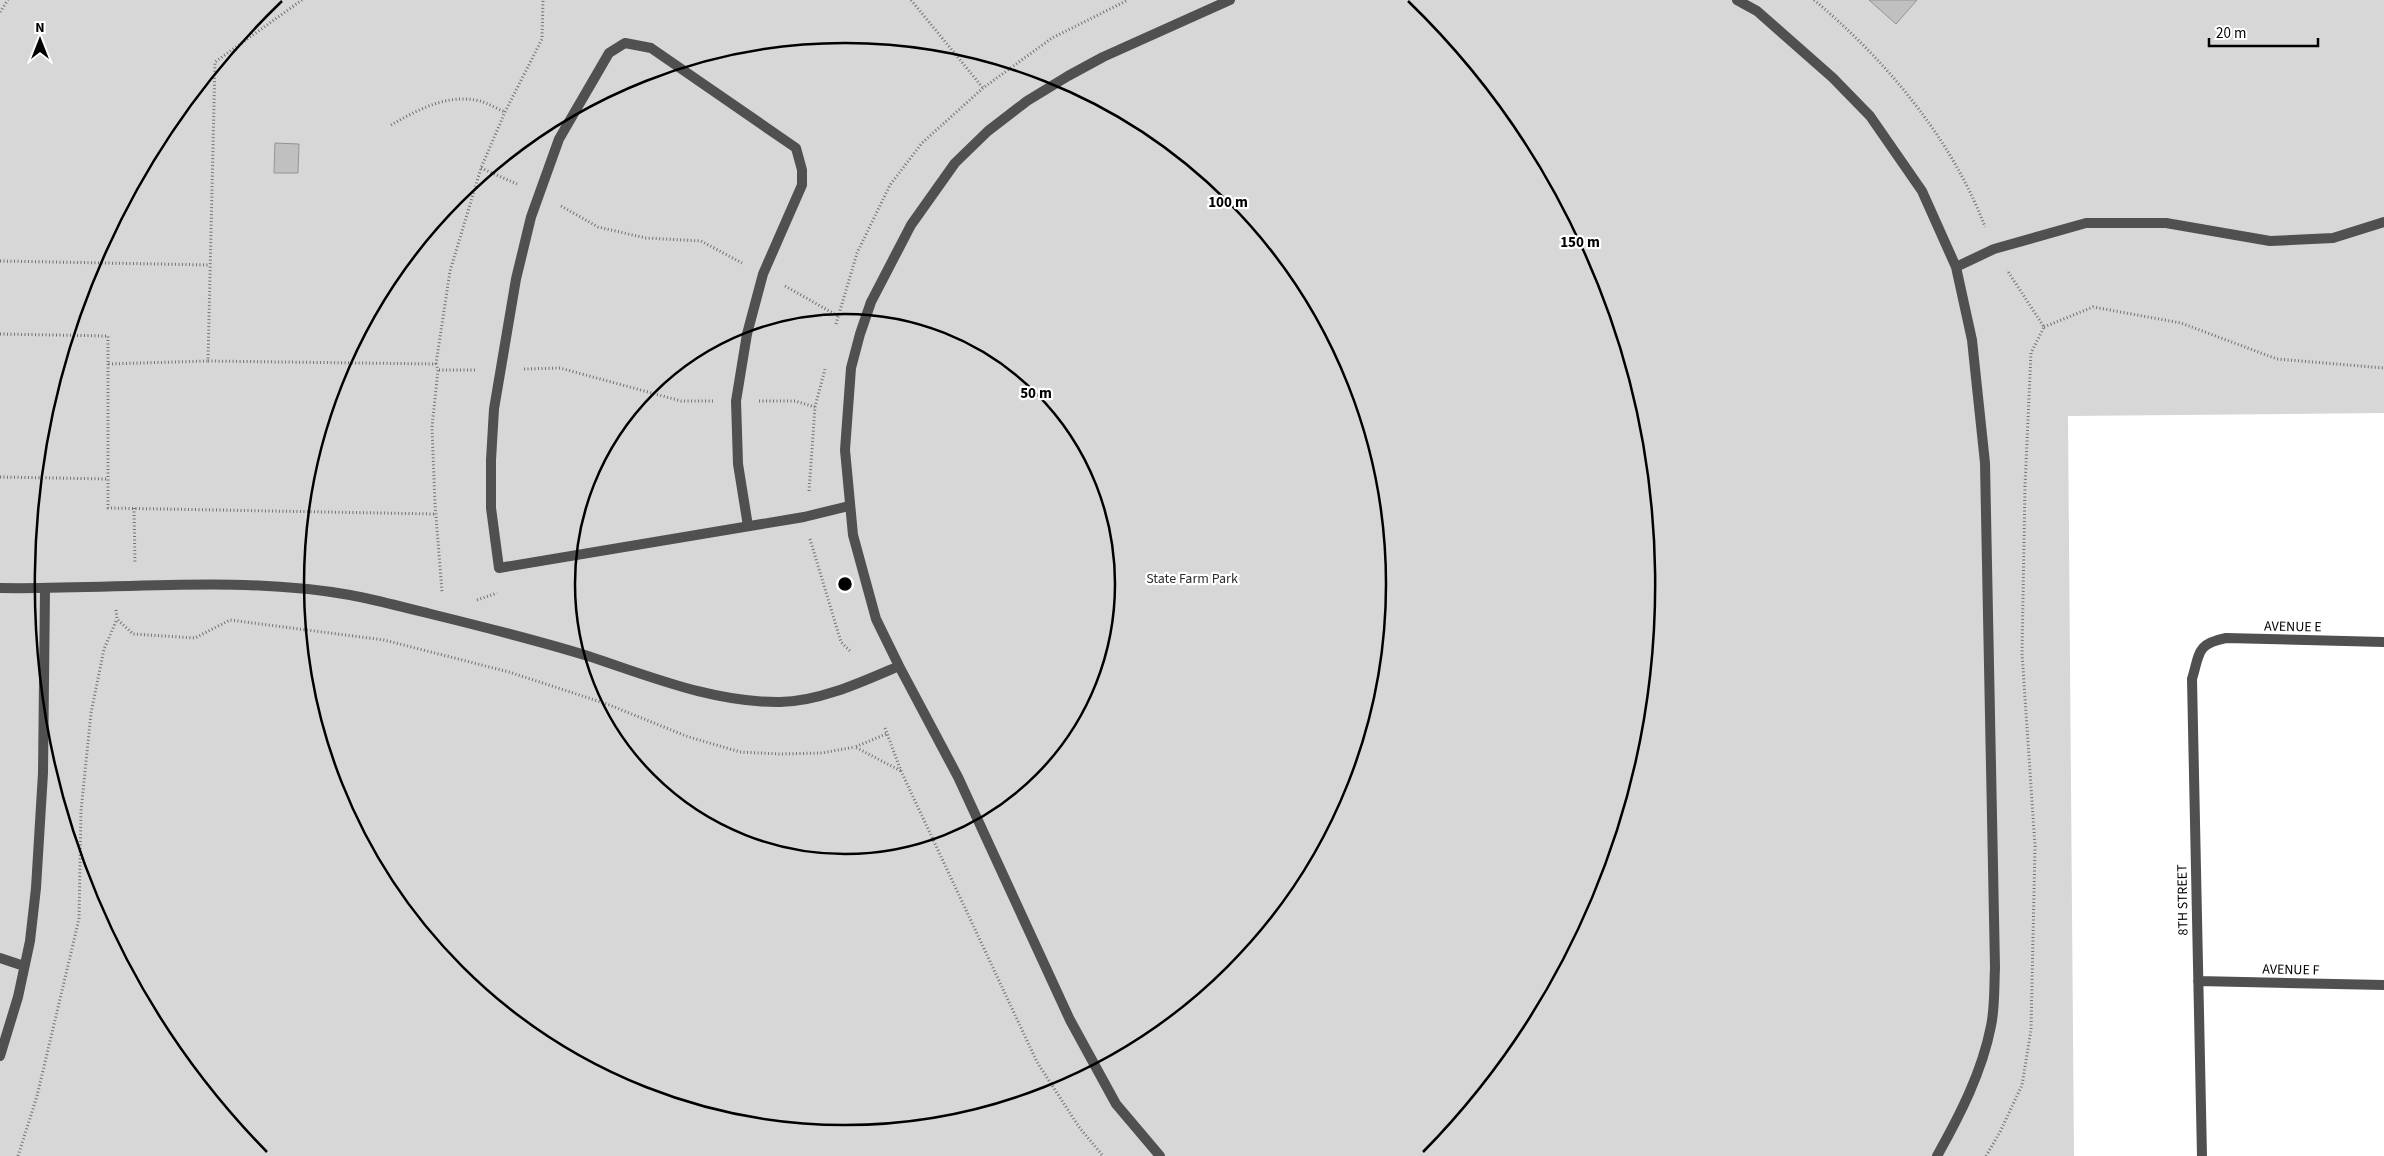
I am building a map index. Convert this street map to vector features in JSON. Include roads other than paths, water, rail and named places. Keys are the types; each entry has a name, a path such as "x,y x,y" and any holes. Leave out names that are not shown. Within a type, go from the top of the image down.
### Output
{"street":[{"path":"1160,1156 1116,1104 1070,1020 958,777 876,619 853,535 845,450 852,368 860,334 871,302 907,234 933,191 955,163 988,131 1027,101 1103,57 1230,0"},
{"path":"1737,0 1757,11 1834,78 1870,116 1922,191 1956,267 1972,340 1985,463 1995,968 1992,1025 1977,1076 1959,1117 1937,1156"},
{"path":"748,526 738,464 736,401 747,334 763,274 802,185 802,170 796,148 651,48 625,43 609,53 559,139 531,216 516,279 494,409 490,460 490,508 499,568 804,517 849,506"},
{"path":"1956,267 1994,249 2086,223 2166,222 2270,240 2334,238 2384,222"},
{"path":"0,588 45,589 237,584 352,595 528,637 692,689 737,699 780,702 803,700 863,681 899,666"},
{"path":"0,1056 18,997 36,888 43,773 45,589"},
{"name":"AVENUE E","path":"2204,646 2209,642 2226,638 2384,642"},
{"name":"8TH STREET","path":"2202,1156 2192,680 2200,650 2204,646"},
{"path":"0,958 24,966"},
{"name":"AVENUE F","path":"2198,981 2384,985"}],"park label":[{"name":"State Farm Park","path":"1192,578"}]}
